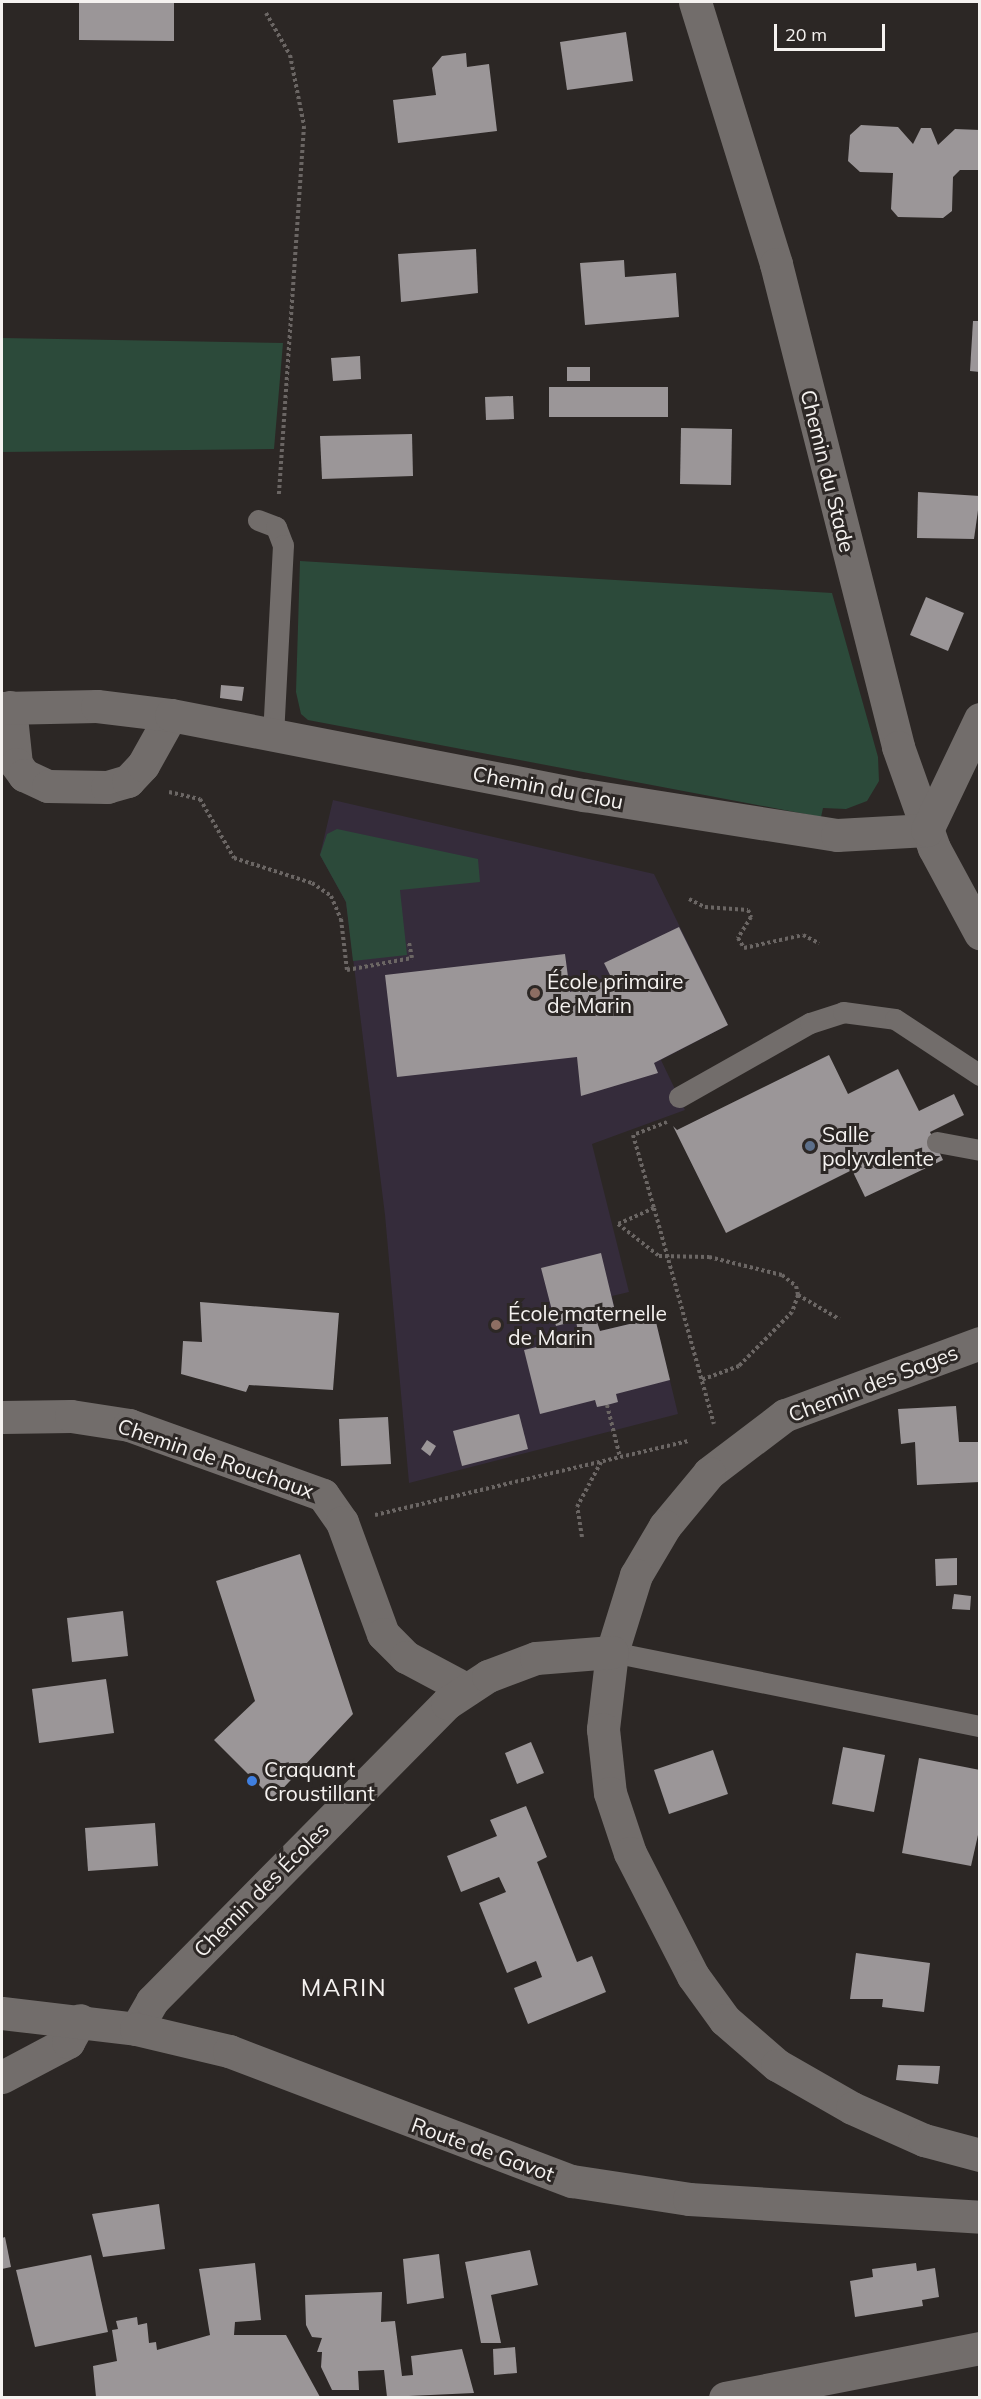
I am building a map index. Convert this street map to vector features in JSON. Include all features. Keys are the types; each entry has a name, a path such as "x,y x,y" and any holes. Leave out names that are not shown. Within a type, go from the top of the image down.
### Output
{"street":[{"name":"Chemin du Stade","path":"695,2 777,264 875,668 927,830 980,933"},
{"name":"Chemin du Clou","path":"128,781 106,787 35,783 16,764 6,707 97,706 171,715 808,831 867,835 927,830"},
{"path":"128,781 143,765 171,715"},
{"path":"927,830 980,719"},
{"name":"Chemin des Sages","path":"980,1343 804,1406 733,1451 685,1499 647,1555 628,1596 612,1652 603,1730 610,1793 630,1853 693,1976 750,2044 797,2078 899,2131 980,2155"},
{"name":"Chemin de Rouchaux","path":"2,1417 91,1418 157,1433 308,1487 328,1501 342,1522 383,1634 406,1657 466,1689"},
{"name":"Chemin des Écoles","path":"136,2029 152,2001 430,1718 466,1689 536,1658 612,1652"},
{"name":"Route de Gavot","path":"2,2013 80,2020 136,2029 229,2051 572,2181 689,2199 980,2217"},
{"path":"2,2077 68,2042 80,2020"},
{"path":"739,2396 980,2348"}],"lane":[{"path":"267,524 283,545 273,735"},
{"path":"679,1097 810,1023 843,1012 895,1019 980,1075"},
{"path":"937,1142 980,1150"},
{"path":"612,1652 980,1726"}],"path":[{"path":"266,13 290,55 304,126 267,524"},
{"path":"128,781 201,799 228,854 323,888 338,907 347,970 412,958 409,942"},
{"path":"689,899 705,907 748,910 751,918 738,938 744,948 803,935 819,943"},
{"path":"633,1135 707,1401"},
{"path":"654,1208 615,1224 650,1253 668,1257 709,1257 782,1275 796,1286 798,1295 792,1312 740,1365 701,1380"},
{"path":"798,1295 839,1319"},
{"path":"608,1405 620,1457"},
{"path":"342,1522 695,1440"},
{"path":"582,1538 576,1507 602,1462"}],"shaded area":[{"name":"École primaire de Marin","path":"333,800 654,874 728,1025 661,1060 685,1110 592,1144 629,1292 612,1296 615,1311 595,1316 600,1331 655,1318 678,1414 409,1483 385,1215 346,902 320,855"}],"green space":[{"path":"2,338 283,343 274,449 2,452"},
{"path":"300,561 832,593 878,757 879,781 867,801 846,809 823,808 821,817 308,720 301,714 296,692"},
{"path":"337,829 478,859 480,882 400,890 407,955 353,961 346,902 320,855 327,834"}],"building":[{"path":"79,2 174,2 174,41 79,40"},
{"path":"626,32 633,81 567,90 560,42"},
{"path":"466,53 467,67 489,64 497,131 398,143 393,100 436,95 432,68 442,56"},
{"path":"861,125 898,127 913,144 921,128 931,128 938,145 955,129 980,130 980,170 960,170 953,177 952,211 943,218 898,217 891,209 893,173 860,172 848,161 850,135"},
{"path":"476,249 478,293 401,302 398,254"},
{"path":"624,260 625,277 676,273 679,317 585,325 580,263"},
{"path":"973,321 980,321 980,372 970,371"},
{"path":"360,356 361,379 333,381 331,358"},
{"path":"567,367 590,367 590,381 567,381"},
{"path":"549,387 668,387 668,417 549,417"},
{"path":"513,396 514,419 486,420 485,397"},
{"path":"681,428 732,429 731,485 680,484"},
{"path":"412,434 413,476 322,479 320,436"},
{"path":"918,492 980,496 974,539 917,538"},
{"path":"926,597 964,613 948,651 910,635"},
{"path":"221,685 244,687 242,701 220,698"},
{"path":"679,927 728,1025 654,1063 658,1073 581,1096 577,1057 397,1077 385,975 565,954 570,992 612,979 604,963"},
{"name":"Salle polyvalente","path":"829,1055 848,1094 898,1069 919,1111 954,1094 964,1115 930,1132 943,1160 865,1197 852,1170 726,1233 673,1126 677,1130"},
{"path":"601,1253 615,1311 595,1316 600,1331 655,1318 670,1380 616,1394 618,1402 607,1405 597,1407 595,1400 540,1414 524,1350 579,1337 576,1321 556,1326 541,1268"},
{"path":"200,1302 339,1313 333,1390 249,1385 246,1392 181,1374 183,1341 202,1342"},
{"path":"956,1406 959,1442 980,1442 980,1482 917,1485 915,1442 901,1444 898,1409"},
{"path":"519,1414 528,1449 462,1466 453,1431"},
{"path":"388,1417 391,1464 341,1466 339,1419"},
{"path":"427,1440 436,1446 430,1456 421,1449"},
{"path":"300,1554 353,1714 273,1799 214,1740 255,1701 216,1581"},
{"path":"957,1558 957,1585 936,1586 935,1559"},
{"path":"954,1594 971,1596 970,1610 952,1609"},
{"path":"123,1611 128,1656 72,1662 67,1618"},
{"path":"106,1679 114,1733 39,1743 32,1689"},
{"path":"531,1742 544,1773 517,1784 505,1753"},
{"path":"843,1747 885,1755 874,1812 832,1804"},
{"path":"713,1750 728,1794 669,1814 654,1770"},
{"path":"919,1758 980,1770 980,1826 971,1866 902,1853"},
{"path":"526,1806 547,1857 537,1862 577,1962 592,1956 606,1992 528,2024 514,1988 542,1977 536,1961 507,1973 479,1903 506,1892 499,1877 461,1892 447,1856 497,1836 490,1820"},
{"path":"155,1823 158,1866 88,1871 85,1828"},
{"path":"856,1953 930,1963 924,2012 882,2007 883,1999 850,1999"},
{"path":"898,2065 940,2066 938,2084 896,2080"},
{"path":"159,2204 165,2249 103,2257 92,2214"},
{"path":"5,2237 11,2267 2,2269 2,2238"},
{"path":"530,2250 538,2285 491,2295 501,2343 481,2343 465,2262"},
{"path":"439,2254 444,2298 407,2304 403,2259"},
{"path":"91,2255 108,2332 35,2347 16,2270"},
{"path":"255,2263 261,2320 235,2322 234,2335 286,2335 320,2397 96,2397 93,2366 117,2361 112,2330 118,2329 116,2321 137,2317 138,2325 147,2323 149,2343 156,2342 157,2350 210,2335 199,2269"},
{"path":"916,2263 917,2271 935,2268 939,2297 922,2300 923,2306 855,2317 850,2281 873,2277 872,2269"},
{"path":"382,2292 381,2322 395,2321 402,2376 413,2375 411,2356 462,2349 474,2393 387,2397 384,2370 358,2371 359,2390 332,2390 321,2367 322,2352 317,2352 322,2338 312,2337 306,2325 305,2295"},
{"path":"515,2347 517,2373 494,2375 493,2349"}],"place":[{"name":"École primaire de Marin","path":"535,993"},
{"name":"Salle polyvalente","path":"810,1146"},
{"name":"École maternelle de Marin","path":"496,1325"},
{"name":"Craquant Croustillant","path":"252,1781"}],"district":[{"name":"MARIN","path":"344,1988"}]}
